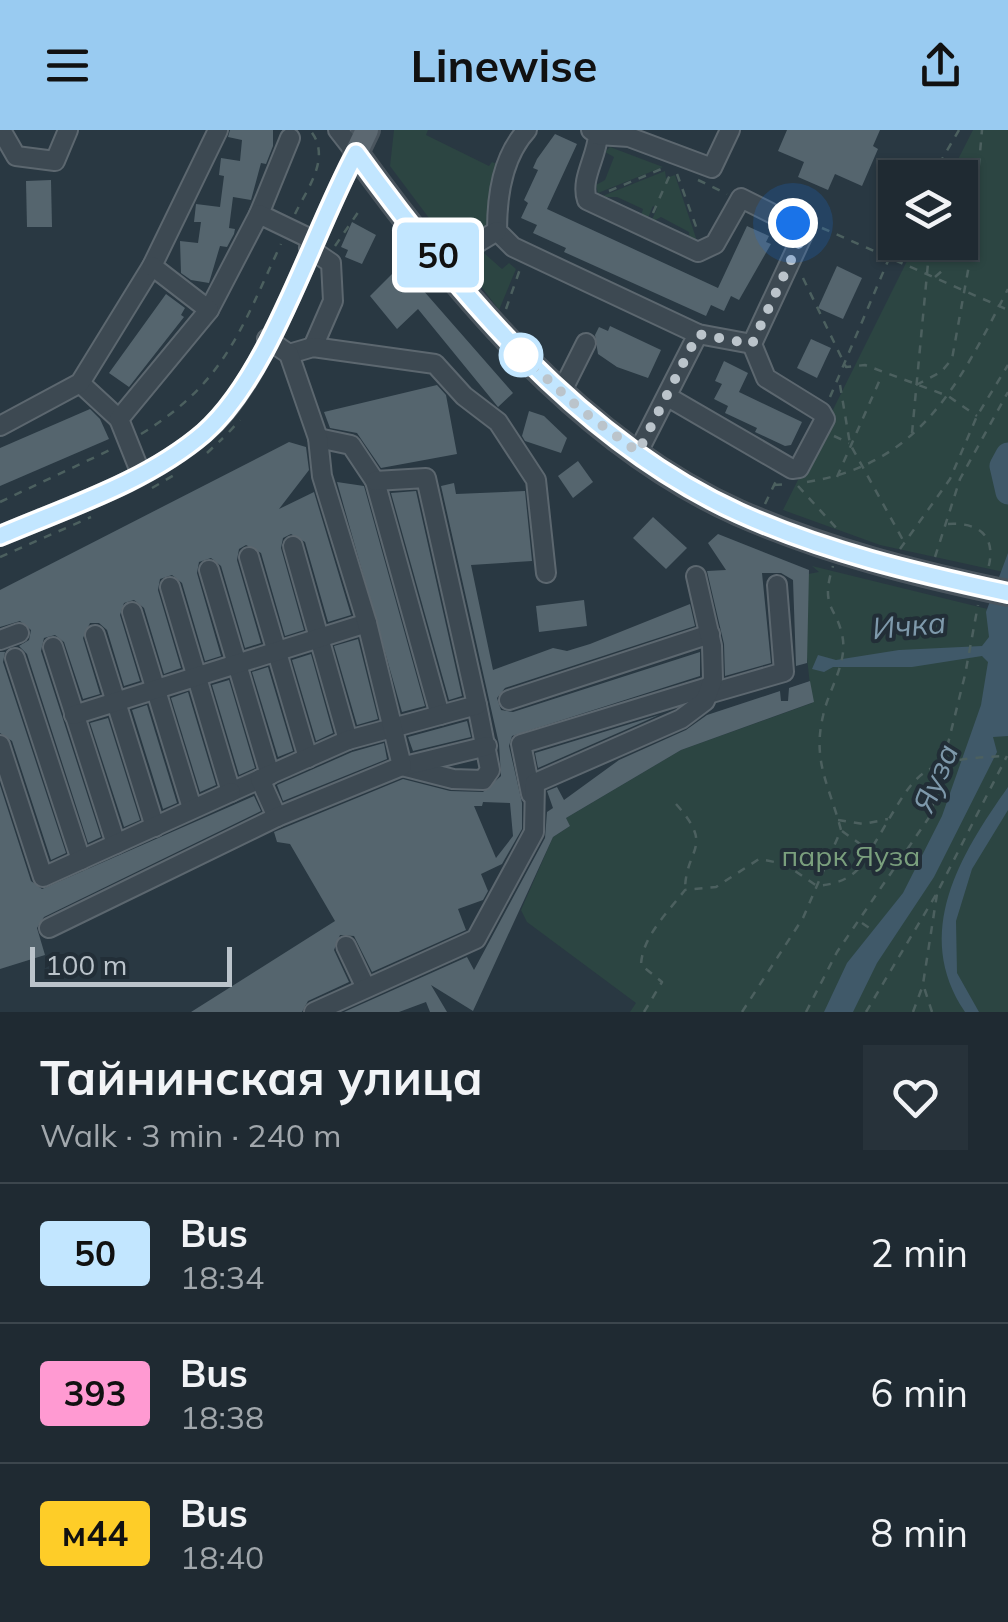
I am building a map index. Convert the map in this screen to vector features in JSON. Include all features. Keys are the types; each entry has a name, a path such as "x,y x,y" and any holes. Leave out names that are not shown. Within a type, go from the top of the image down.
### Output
{"main road":[{"path":"366,130 356,153 515,349 561,393 638,452 736,511 838,552 1008,593"}],"street":[{"path":"1,130 16,156 55,160 68,130"},
{"path":"0,426 80,383 152,266 218,130"},
{"path":"0,536 141,474 172,457 218,420 267,340 356,153 338,130"},
{"path":"668,397 786,465 800,468 821,420 766,378 752,344 805,230 741,198 706,252 587,200 584,190 595,133 629,136 712,168 730,130"},
{"path":"497,231 502,179 518,132"},
{"path":"119,419 209,310 259,214 290,138"},
{"path":"259,214 311,244 331,263 333,301 313,347"},
{"path":"497,231 525,254 698,334 752,344"},
{"path":"444,263 497,231"},
{"path":"152,266 209,310"},
{"path":"638,452 698,334"},
{"path":"267,340 289,354 318,438 322,476 396,727 402,766"},
{"path":"561,393 586,343"},
{"path":"289,354 313,347 435,364 464,396 498,422 536,480 546,573"},
{"path":"80,383 119,419 141,474"},
{"path":"318,438 351,445 374,481 440,715"},
{"path":"374,481 426,478 490,770 483,780 452,780 402,766"},
{"path":"293,546 323,640 348,740"},
{"path":"249,557 308,758"},
{"path":"209,570 277,818"},
{"path":"532,796 535,783 693,713 709,690 710,634 696,576"},
{"path":"314,1012 476,939 534,832 532,796 520,744 784,672 777,585"},
{"path":"170,587 231,792"},
{"path":"132,612 192,808"},
{"path":"74,716 367,623"},
{"path":"0,640 19,633"},
{"path":"509,700 710,634"},
{"path":"95,635 155,827"},
{"path":"52,647 116,844"},
{"path":"15,658 82,860"},
{"path":"0,745 44,877 348,740 476,706"},
{"path":"49,928 277,818 402,766 487,746"},
{"path":"346,946 365,986"}],"path":[{"path":"310,130 319,141"},
{"path":"941,160 959,130"},
{"path":"916,386 941,372 952,359 970,254 982,130"},
{"path":"587,200 672,168"},
{"path":"646,227 672,168"},
{"path":"672,168 706,252"},
{"path":"805,230 822,228 878,253"},
{"path":"503,317 525,254"},
{"path":"794,258 846,367"},
{"path":"850,444 821,420 887,260"},
{"path":"893,260 1008,310"},
{"path":"912,435 928,260"},
{"path":"934,278 942,271"},
{"path":"882,373 837,478 864,470 912,435 948,396 1008,289"},
{"path":"896,554 950,480 977,416 1008,364"},
{"path":"846,367 865,365 948,396 977,416"},
{"path":"839,382 850,444 905,543"},
{"path":"933,564 960,479 1008,392"},
{"path":"765,506 786,465"},
{"path":"796,484 844,536 826,598 843,637 842,654 822,716 822,778 841,830 894,869"},
{"path":"948,524 970,525 983,532 994,550"},
{"path":"806,1012 837,952 930,816 978,602"},
{"path":"684,890 716,887 759,859 786,864 817,886 849,878 919,775 945,758 1007,756 937,893 866,1012"},
{"path":"644,1012 662,982 642,965 642,955 653,932 684,890 698,851 689,819 676,804"},
{"path":"838,820 864,824 890,819"},
{"path":"742,1012 803,918 841,830"},
{"path":"913,1012 923,984 937,893"},
{"path":"860,922 872,930"},
{"path":"923,984 932,1012"}],"green space":[{"path":"394,130 428,130 426,135 489,166 492,162 499,165 491,187 489,226 450,246 390,166"},
{"path":"973,130 1008,130 1008,573 880,545 783,510 908,260 978,260 978,160 958,160"},
{"path":"610,147 663,167 598,193 596,185 605,180 614,157 605,152"},
{"path":"665,171 666,178 675,175 699,247 690,242 689,232 661,217 651,222 657,208 653,206 647,220 641,216 643,209 617,197 600,197"},
{"path":"486,244 489,247 484,253 502,269 509,263 516,269 499,310 465,265"},
{"name":"парк Яуза","path":"812,566 1008,614 1008,1012 630,1012 636,1003 527,922 521,910 553,837 570,826 566,818 681,750 812,703 805,640 808,574 819,572"}],"water":[{"path":"1008,553 1008,736 993,737 997,752 934,877 877,963 853,1012 824,1012 847,963 903,893 942,816 981,705 988,662 982,656 912,667 833,667 824,672 812,669 818,655 836,660 899,650 982,646 989,637 986,612"},
{"path":"1008,787 1008,810 972,869 956,921 957,973 979,1012 965,1012 950,982 943,953 943,924 959,867"}],"building":[{"path":"230,130 273,130 273,146 266,164 261,163 251,200 233,197 229,228 235,229 234,234 227,247 220,246 209,283 191,280 181,273 180,241 198,243 201,222 194,222 196,204 220,207 224,176 219,175 221,158 240,161 242,140 228,137"},
{"path":"787,130 880,130 873,146 878,149 862,186 835,174 828,190 798,177 804,162 778,151"},
{"path":"555,134 577,144 547,209 718,288 747,226 769,236 766,242 771,244 739,300 731,296 724,311 711,305 706,316 564,252 566,248 533,233 537,225 521,218 528,203 524,200 538,170 533,168 537,159"},
{"path":"51,180 52,227 27,227 26,181"},
{"path":"352,222 376,235 362,264 345,257 348,250 341,247"},
{"path":"401,265 513,393 498,407 418,309 397,329 370,296"},
{"path":"837,266 862,278 843,319 818,308"},
{"path":"166,294 185,308 181,315 184,317 129,387 109,373"},
{"path":"610,326 661,350 648,378 617,367 598,354 595,335 599,327 608,331"},
{"path":"811,339 831,348 817,378 797,368"},
{"path":"724,361 748,373 739,392 802,422 791,445 755,432 757,428 725,413 728,406 714,399 722,384 715,381"},
{"path":"437,385 446,395 457,454 381,468 357,433 330,428 324,412"},
{"path":"90,409 100,419 109,439 0,486 0,448"},
{"path":"529,411 544,416 567,438 561,453 525,441 522,436"},
{"path":"289,442 306,447 309,470 279,509 314,492 351,615 328,622 305,542 291,534 283,538 281,548 304,630 285,636 261,553 246,545 239,549 237,560 261,643 245,648 221,566 211,558 199,562 197,573 221,656 205,661 182,583 172,575 160,579 158,590 181,668 164,674 144,608 134,600 124,603 120,615 140,681 124,686 107,630 99,623 90,623 83,638 100,694 83,699 64,642 55,635 44,638 41,651 101,837 88,843 27,654 19,646 29,640 31,630 20,621 0,627 0,590"},
{"path":"578,461 593,482 573,498 558,476"},
{"path":"337,482 364,486 425,706 402,712"},
{"path":"454,483 456,494 525,491 532,561 471,565 493,670 553,648 567,651 590,644 690,604 695,626 505,688 497,698 501,710 513,712 700,652 700,676 512,736 509,746 522,803 522,829 502,864 481,874 488,891 483,900 458,909 466,930 372,972 354,936 340,935 334,950 349,982 308,1001 302,1012 191,1012 335,921 290,844 277,842 274,832 403,779 450,791 483,792 501,776 499,744 441,486","holes":["483,802 510,803 513,836 496,858 474,806 482,806"]},
{"path":"416,491 462,696 449,700 391,493"},
{"path":"653,517 687,548 666,569 633,538"},
{"path":"718,534 809,570 807,663 796,666 793,580 781,573 762,573 771,663 725,676 724,644 707,571 726,570 708,543"},
{"path":"584,600 587,626 539,632 536,606"},
{"path":"358,639 378,719 357,725 334,646"},
{"path":"0,652 5,652 3,662 66,853 51,860 12,741 0,733"},
{"path":"311,654 333,733 316,741 292,660"},
{"path":"268,667 293,751 278,757 252,672"},
{"path":"229,680 255,768 239,775 212,685"},
{"path":"810,681 814,702 681,750 566,818 570,826 553,837 473,1011 431,985 447,1012 430,1012 426,1002 399,1012 344,1012 467,957 474,970 545,838 547,812 553,808 547,791 557,787 564,800 619,760 686,730 707,715 780,691 781,701 788,701 789,688"},
{"path":"188,692 216,785 200,792 171,698"},
{"path":"147,705 177,803 163,809 132,710"},
{"path":"659,715 538,768 535,753"},
{"path":"108,718 140,820 124,827 90,723"},
{"path":"467,721 471,737 413,751 408,737"},
{"path":"384,743 387,759 283,801 277,785 352,752"},
{"path":"0,785 31,881 42,889 254,796 261,811 44,917 37,928 45,955 0,969"}],"waterway":[{"name":"Яуза","path":"1008,455 1002,466 1008,492"}],"bus line":[{"name":"50","path":"0,536 141,474 172,457 218,420 250,373 356,153 538,374 638,452 736,511 788,533 838,552 1008,593"}],"route":[{"path":"521,355 580,409 638,452 698,334 752,344 805,230 793,223"}],"water label":[{"name":"Ичка","path":"909,625"}]}
